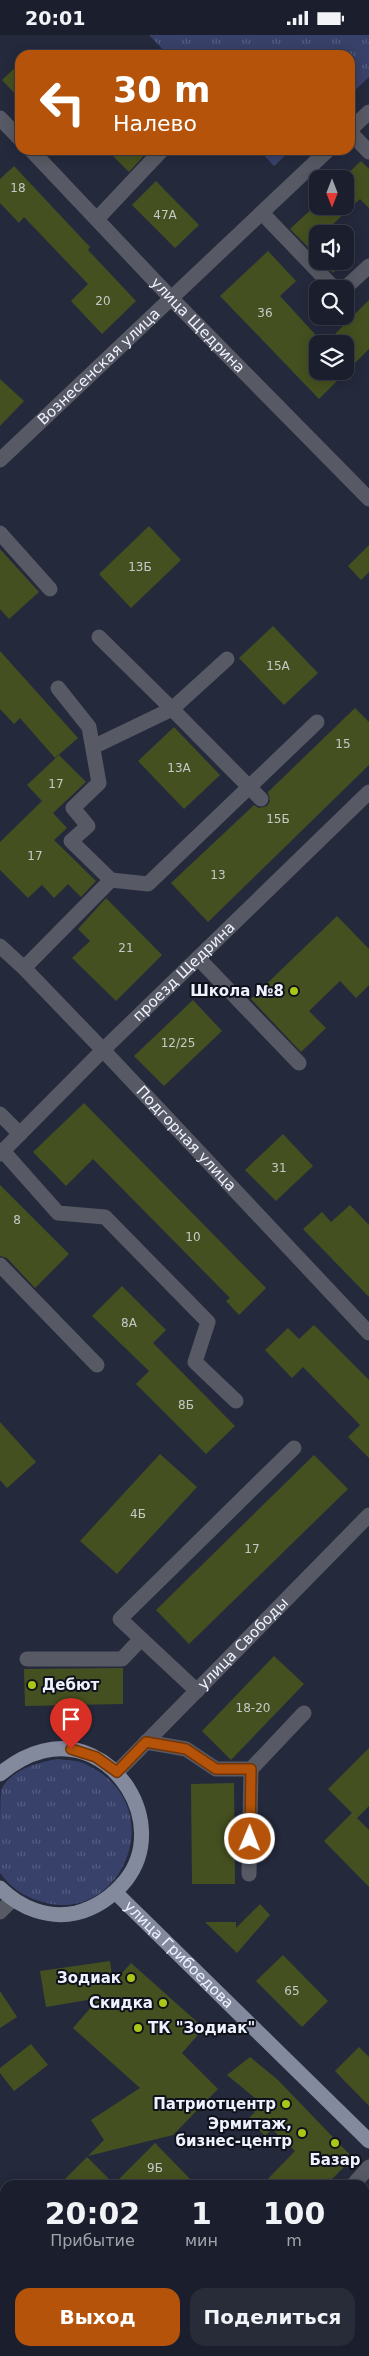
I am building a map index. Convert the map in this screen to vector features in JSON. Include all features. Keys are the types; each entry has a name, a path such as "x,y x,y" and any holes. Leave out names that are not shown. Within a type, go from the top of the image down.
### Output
{"main road":[{"path":"0,1774 16,1761 44,1751 71,1749 96,1757 117,1772 136,1799 142,1824 140,1851 132,1872 116,1893 88,1910 67,1915 38,1912 12,1900 0,1888"},
{"name":"улица Грибоедова","path":"116,1893 369,2141"}],"street":[{"path":"355,126 369,112"},
{"path":"0,118 15,134"},
{"path":"355,137 369,152"},
{"name":"улица Щедрина","path":"36,155 171,298 369,499"},
{"path":"97,219 157,155"},
{"name":"Вознесенская улица","path":"0,460 323,155"},
{"path":"262,213 326,280"},
{"path":"354,280 369,266"},
{"path":"0,533 50,589"},
{"path":"99,637 261,799"},
{"path":"93,747 172,709 227,659"},
{"path":"58,688 89,727 99,783 73,808 88,826 71,841 111,880 148,884 195,850 250,787 317,722"},
{"name":"проезд Щедрина","path":"1,1152 103,1050 369,792"},
{"path":"24,968 111,880"},
{"name":"Подгорная улица","path":"0,947 24,968 103,1050 369,1333"},
{"path":"198,958 299,1063"},
{"path":"0,1114 20,1134"},
{"path":"1,1152 58,1213 105,1217 208,1322 195,1362 236,1401"},
{"path":"0,1265 97,1365"},
{"path":"197,1691 120,1619 294,1448"},
{"name":"улица Свободы","path":"117,1772 369,1515"},
{"path":"27,1659 122,1659 142,1639"},
{"path":"249,1874 251,1769 304,1713"},
{"path":"146,1742 186,1749 216,1769 251,1769"},
{"path":"0,1912 12,1900"},
{"path":"357,2180 369,2167"}],"green space":[{"path":"149,35 369,35 369,77 355,90 355,50 163,50"},
{"path":"264,155 286,155 274,166"},
{"path":"57,1759 83,1763 111,1781 127,1805 132,1831 127,1857 114,1880 94,1897 69,1905 39,1901 28,1896 13,1887 0,1873 1,1790 11,1777 25,1768"}],"building":[{"path":"15,68 15,94 2,80"},
{"path":"112,155 144,155 129,172"},
{"path":"361,161 369,169 369,208 360,199 354,205 354,170 352,170"},
{"path":"14,166 90,247 88,250 136,301 102,334 71,301 88,284 24,217 19,223 0,203 0,179"},
{"path":"156,181 199,225 175,248 132,205"},
{"path":"309,211 309,215 343,215 332,225 309,225 309,248 290,229"},
{"path":"268,251 296,281 280,296 316,335 309,335 309,380 338,380 319,399 220,296"},
{"path":"369,300 369,349 354,364 354,335 334,335 344,325 354,325 354,315"},
{"path":"0,379 24,401 0,426"},
{"path":"149,526 181,560 131,608 99,574"},
{"path":"369,545 369,572 361,580 348,566"},
{"path":"0,549 39,592 9,619 0,609"},
{"path":"273,626 318,673 284,705 239,658"},
{"path":"0,651 78,738 55,758 20,718 14,724 0,709"},
{"path":"355,708 369,722 369,765 208,922 171,883 254,805 259,808 267,806 270,801 268,792"},
{"path":"174,727 220,775 184,809 138,761"},
{"path":"59,755 86,782 53,813 67,828 54,840 96,881 81,897 68,884 54,898 42,885 28,898 0,870 0,842 42,801 27,785"},
{"path":"106,898 162,955 116,1001 72,958 90,941 78,929"},
{"name":"Школа №8","path":"337,916 369,949 369,985 356,998 340,981 309,1011 326,1028 301,1052 251,999"},
{"path":"193,1000 222,1031 164,1086 134,1056"},
{"path":"84,1103 266,1288 239,1315 226,1301 230,1298 93,1159 66,1186 33,1152"},
{"path":"283,1134 313,1166 276,1201 245,1170"},
{"path":"0,1185 69,1254 35,1288 7,1258 0,1256"},
{"path":"350,1205 369,1225 369,1297 303,1229 322,1212 331,1222"},
{"path":"122,1286 166,1330 153,1343 235,1426 206,1454 136,1384 149,1371 92,1316"},
{"path":"314,1325 369,1380 369,1458 348,1437 360,1425 303,1367 292,1378 265,1350 288,1328 299,1339"},
{"path":"0,1422 36,1462 7,1488 0,1480"},
{"path":"160,1454 197,1487 117,1574 80,1541"},
{"path":"314,1455 348,1489 189,1644 156,1610"},
{"path":"274,1656 304,1684 231,1760 202,1731"},
{"path":"123,1668 123,1704 25,1706 24,1669"},
{"path":"369,1748 369,1806 357,1818 328,1789"},
{"path":"234,1783 235,1884 192,1884 191,1784"},
{"path":"352,1813 369,1830 369,1887 324,1841"},
{"path":"260,1904 270,1915 237,1953 205,1922 236,1922 236,1928"},
{"path":"283,1955 328,2001 302,2027 256,1981"},
{"path":"110,1961 113,1983 131,1963 204,2028 182,2053 218,2089 173,2135 88,2156 104,2140 91,2120 140,2088 73,2028 99,1998 46,2007 40,1971"},
{"path":"0,1991 17,2017 0,2028"},
{"path":"31,2044 48,2065 14,2091 0,2073 0,2068"},
{"path":"359,2047 369,2057 369,2106 335,2071"},
{"name":"Эрмитаж, бизнес-центр","path":"250,2057 278,2080 353,2158 331,2180 267,2180 295,2151 272,2129 265,2136 248,2119 255,2112 250,2108 255,2098 227,2075"},
{"path":"155,2143 191,2180 118,2180"},
{"path":"87,2157 110,2180 64,2180"}],"place":[{"name":"Школа №8","path":"294,991"},
{"name":"Дебют","path":"32,1685"},
{"name":"Зодиак","path":"131,1978"},
{"name":"Скидка","path":"163,2003"},
{"name":"ТК \"Зодиак\"","path":"138,2028"},
{"name":"Патриотцентр","path":"286,2104"},
{"name":"Эрмитаж, бизнес-центр","path":"302,2133"},
{"name":"Базар","path":"335,2143"}],"route":[{"path":"71,1749 96,1757 117,1772 146,1742 186,1749 216,1769 251,1769 250,1839"}]}
